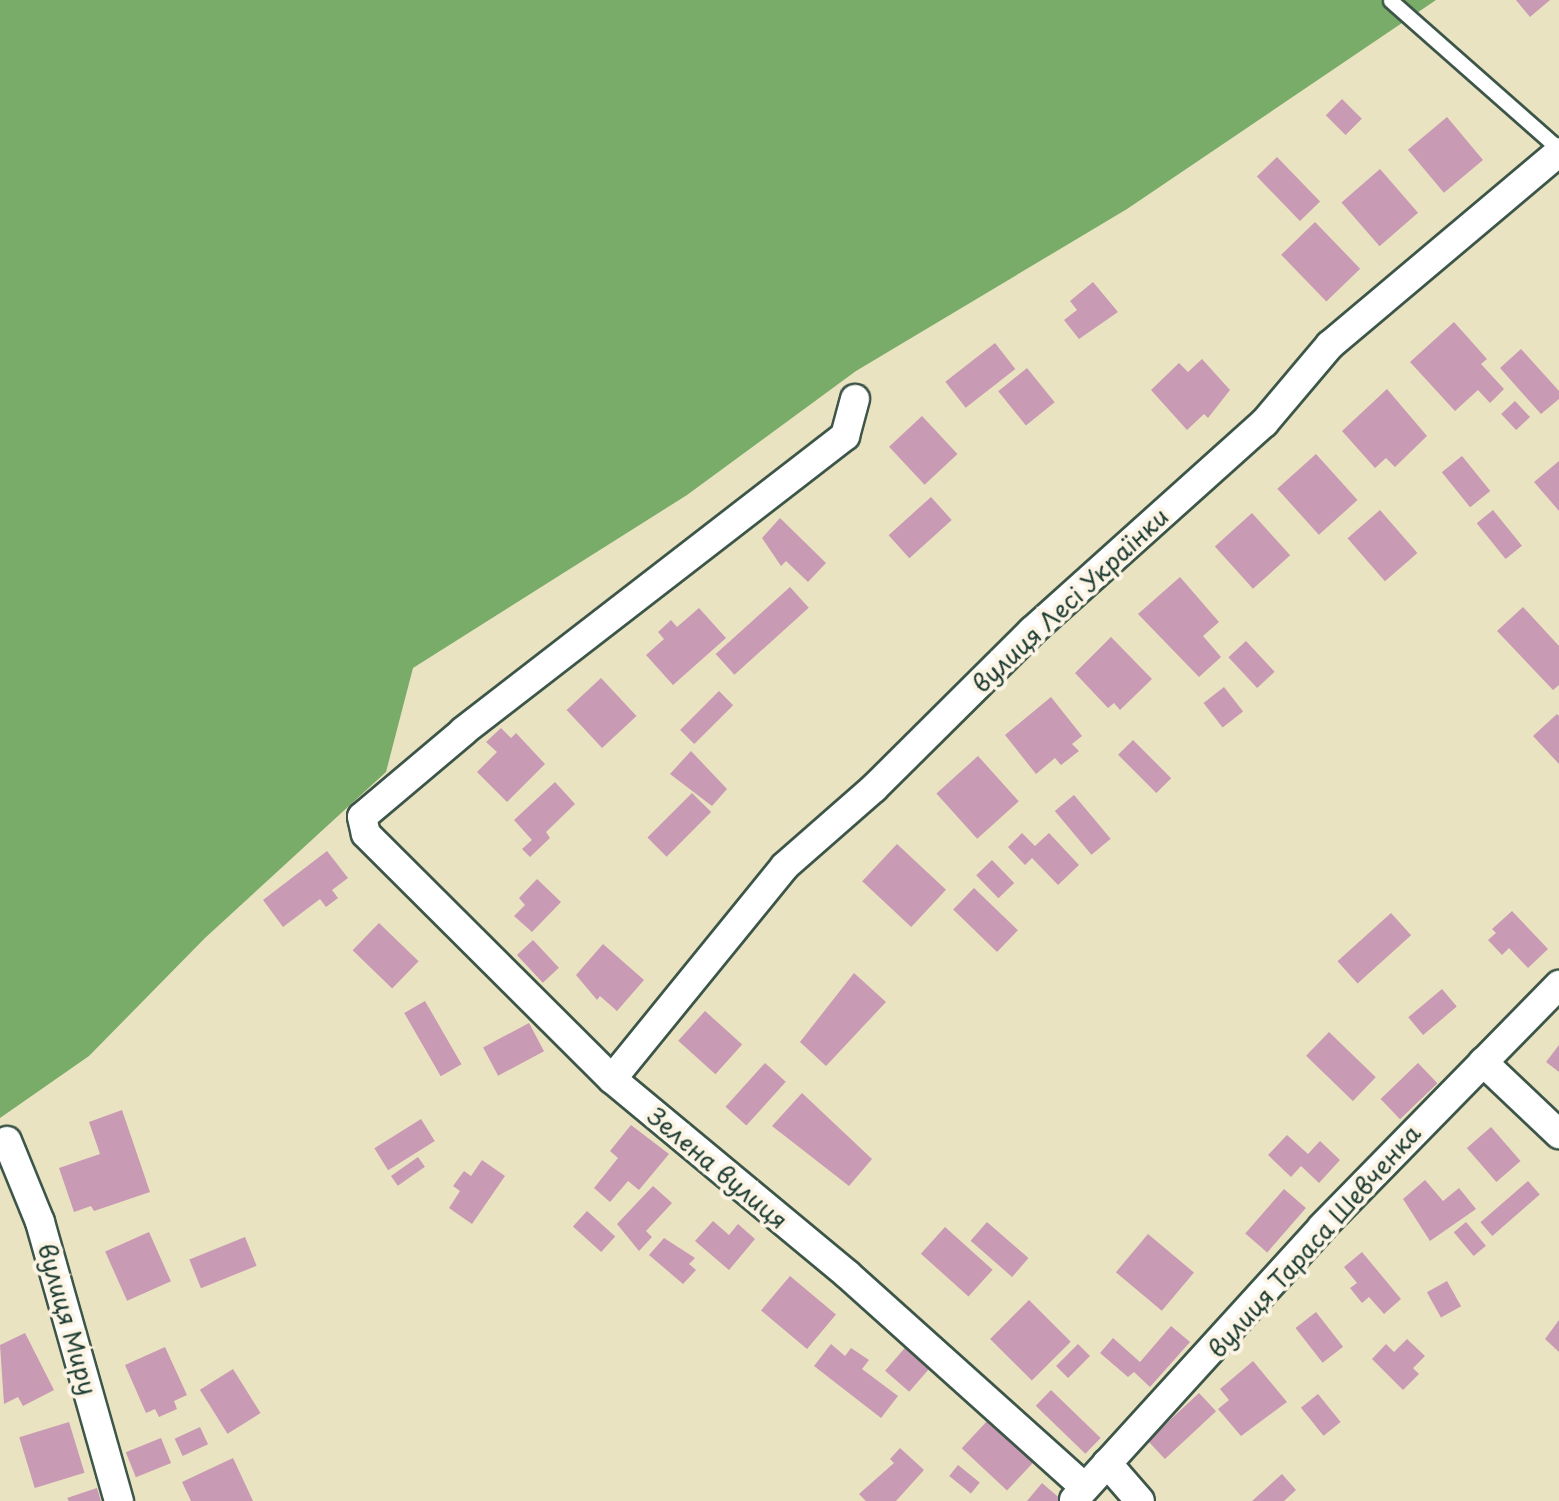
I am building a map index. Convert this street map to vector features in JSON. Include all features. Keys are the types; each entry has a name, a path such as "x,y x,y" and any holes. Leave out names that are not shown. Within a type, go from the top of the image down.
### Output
{"street":[{"name":"вулиця Лесі Українки","path":"612,1079 785,866 874,788 1032,631 1264,423 1330,345 1559,151"},
{"name":"Зелена вулиця","path":"855,399 845,436 367,808 362,817 366,834 612,1079 848,1275 1079,1494"},
{"name":"вулиця Тараса Шевченка","path":"1079,1494 1322,1227 1559,985"},
{"path":"1483,1062 1559,1134"},
{"name":"вулиця Миру","path":"7,1141 40,1222 119,1501"},
{"path":"1107,1463 1140,1501"}],"lane":[{"path":"1391,1 1559,151"}],"green space":[{"path":"0,0 1436,0 1127,209 856,371 687,495 413,668 386,772 205,938 89,1056 0,1118"}],"building":[{"path":"1516,0 1550,0 1530,17"},
{"path":"1342,99 1362,119 1346,135 1326,115"},
{"path":"1447,117 1483,160 1444,193 1408,150"},
{"path":"1277,157 1320,202 1300,221 1257,176"},
{"path":"1380,169 1418,213 1380,246 1342,202"},
{"path":"1315,222 1360,269 1326,301 1281,255"},
{"path":"1093,282 1118,312 1079,339 1064,320 1077,310 1070,301"},
{"path":"1454,322 1487,359 1481,364 1504,389 1490,403 1478,390 1455,411 1410,362"},
{"path":"995,343 1015,369 966,408 945,382"},
{"path":"1521,349 1559,391 1559,399 1541,414 1500,368"},
{"path":"1202,359 1230,390 1208,418 1204,414 1187,430 1151,390 1179,363 1188,372"},
{"path":"1027,368 1055,402 1026,425 998,391"},
{"path":"1387,389 1427,436 1395,467 1386,458 1375,468 1342,431"},
{"path":"1515,401 1530,417 1516,430 1501,414"},
{"path":"922,416 957,454 925,485 889,447"},
{"path":"1316,454 1357,500 1319,535 1277,489"},
{"path":"1462,456 1490,491 1470,507 1442,472"},
{"path":"1559,461 1559,511 1534,482"},
{"path":"931,497 952,520 909,558 889,535"},
{"path":"1380,510 1417,553 1385,581 1348,538"},
{"path":"1493,510 1522,546 1506,559 1477,523"},
{"path":"1252,513 1290,555 1253,589 1215,546"},
{"path":"780,518 826,563 808,582 786,561 781,566 762,538"},
{"path":"1180,577 1219,622 1203,636 1221,657 1199,677 1138,614"},
{"path":"790,587 809,608 734,675 716,654"},
{"path":"1523,607 1559,646 1559,685 1553,690 1497,631"},
{"path":"699,608 726,638 673,685 646,655 664,639 658,632 671,620 677,627"},
{"path":"1111,637 1152,679 1120,710 1114,703 1108,708 1075,673"},
{"path":"1246,641 1275,672 1257,688 1228,657"},
{"path":"601,678 636,716 602,748 567,710"},
{"path":"1224,687 1243,711 1223,727 1204,703"},
{"path":"719,691 733,705 694,744 680,730"},
{"path":"1051,697 1082,736 1072,744 1079,751 1061,765 1055,758 1036,774 1005,735"},
{"path":"1557,714 1559,716 1559,764 1533,736"},
{"path":"501,728 511,738 516,733 545,764 507,802 477,772 497,752 486,742"},
{"path":"1133,740 1171,778 1156,793 1118,755"},
{"path":"691,751 727,789 712,806 670,774"},
{"path":"978,756 1019,801 977,839 936,793"},
{"path":"555,782 575,804 546,832 550,838 530,857 522,849 532,840 514,820"},
{"path":"692,793 711,812 667,857 647,838"},
{"path":"1074,795 1111,839 1091,855 1055,811"},
{"path":"1022,833 1035,846 1049,833 1079,865 1058,885 1032,858 1025,865 1008,847"},
{"path":"897,844 946,890 911,927 862,881"},
{"path":"327,851 348,878 332,890 338,898 326,907 320,899 283,927 263,900"},
{"path":"992,860 1014,883 998,898 976,875"},
{"path":"537,879 561,902 532,932 514,916 525,905 519,898"},
{"path":"974,888 1018,930 997,952 953,910"},
{"path":"1512,911 1548,949 1528,968 1509,948 1502,955 1488,940 1496,933 1492,929"},
{"path":"1391,913 1411,935 1358,983 1337,961"},
{"path":"379,923 419,961 392,989 353,950"},
{"path":"533,940 559,968 543,983 517,955"},
{"path":"603,944 644,980 617,1011 600,996 597,1000 576,975"},
{"path":"854,973 886,1002 826,1066 800,1042"},
{"path":"1442,989 1457,1007 1423,1035 1408,1017"},
{"path":"425,1001 462,1064 441,1076 404,1013"},
{"path":"705,1011 742,1044 715,1074 678,1041"},
{"path":"529,1023 544,1051 498,1076 483,1047"},
{"path":"1329,1032 1376,1077 1353,1101 1306,1056"},
{"path":"1559,1045 1559,1072 1546,1062"},
{"path":"765,1063 786,1082 746,1126 726,1107"},
{"path":"1418,1063 1437,1083 1400,1119 1381,1099"},
{"path":"802,1093 872,1159 849,1186 772,1126"},
{"path":"122,1110 150,1192 94,1211 91,1206 74,1212 59,1168 100,1154 89,1122"},
{"path":"421,1119 435,1141 388,1170 374,1148"},
{"path":"631,1125 669,1154 639,1190 628,1181 610,1202 594,1188 618,1158 610,1151"},
{"path":"1491,1127 1521,1161 1496,1182 1467,1148"},
{"path":"1287,1135 1308,1154 1320,1141 1340,1160 1319,1183 1301,1166 1291,1177 1268,1155"},
{"path":"418,1157 425,1167 398,1186 391,1176"},
{"path":"482,1160 505,1176 472,1224 449,1208 460,1191 453,1186 464,1171 471,1176"},
{"path":"1425,1180 1443,1201 1459,1188 1476,1209 1430,1241 1403,1199"},
{"path":"1528,1181 1540,1195 1492,1236 1480,1222"},
{"path":"653,1186 672,1203 646,1231 652,1237 639,1251 617,1224"},
{"path":"1284,1189 1306,1208 1267,1253 1245,1234"},
{"path":"587,1211 615,1236 601,1252 573,1227"},
{"path":"713,1221 729,1235 738,1224 755,1239 729,1270 695,1241"},
{"path":"987,1222 1029,1258 1012,1277 971,1241"},
{"path":"1466,1222 1486,1246 1474,1256 1454,1232"},
{"path":"945,1227 993,1270 968,1297 921,1254"},
{"path":"149,1232 171,1281 127,1301 105,1252"},
{"path":"1148,1234 1194,1273 1162,1311 1116,1272"},
{"path":"245,1237 257,1266 201,1288 189,1259"},
{"path":"664,1238 695,1258 689,1264 696,1270 683,1284 649,1255"},
{"path":"1362,1252 1401,1299 1384,1314 1369,1297 1362,1303 1350,1288 1357,1283 1344,1267"},
{"path":"790,1276 836,1315 807,1349 761,1310"},
{"path":"1447,1281 1461,1306 1441,1318 1427,1292"},
{"path":"1029,1300 1071,1342 1032,1381 990,1339"},
{"path":"1316,1312 1343,1347 1323,1363 1296,1328"},
{"path":"1559,1320 1559,1352 1545,1339"},
{"path":"1171,1326 1190,1342 1150,1387 1134,1372 1128,1377 1100,1353 1113,1338 1140,1362"},
{"path":"25,1333 54,1390 23,1406 18,1397 4,1404 0,1345"},
{"path":"1407,1339 1425,1356 1413,1368 1419,1374 1403,1390 1372,1359 1386,1344 1394,1352"},
{"path":"910,1342 934,1363 909,1392 885,1371"},
{"path":"831,1344 845,1356 851,1348 869,1360 862,1369 898,1396 881,1418 814,1366"},
{"path":"1078,1344 1090,1356 1068,1378 1056,1366"},
{"path":"165,1347 187,1395 174,1401 177,1409 159,1417 155,1409 146,1413 125,1365"},
{"path":"1253,1361 1287,1402 1241,1436 1218,1409 1229,1400 1220,1389"},
{"path":"233,1369 261,1413 227,1434 200,1390"},
{"path":"1051,1390 1101,1438 1085,1454 1036,1406"},
{"path":"1199,1393 1216,1411 1165,1459 1148,1441"},
{"path":"1318,1394 1341,1422 1324,1436 1301,1408"},
{"path":"989,1419 1034,1461 1007,1491 962,1448"},
{"path":"69,1422 84,1473 35,1488 19,1437"},
{"path":"200,1427 208,1444 183,1456 175,1439"},
{"path":"161,1438 171,1463 136,1477 126,1452"},
{"path":"900,1448 924,1470 896,1501 866,1501 859,1494 894,1463 890,1459"},
{"path":"233,1458 253,1501 191,1501 182,1482"},
{"path":"958,1465 980,1483 971,1494 949,1476"},
{"path":"1282,1474 1296,1490 1284,1501 1252,1501"},
{"path":"1042,1483 1063,1501 1027,1501"},
{"path":"97,1488 101,1501 69,1501 67,1498"}]}
